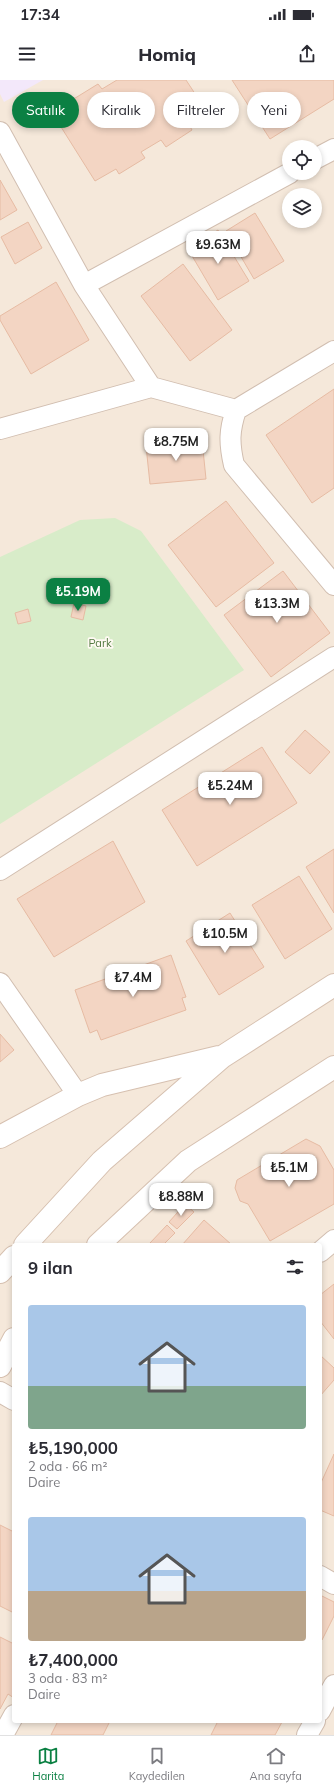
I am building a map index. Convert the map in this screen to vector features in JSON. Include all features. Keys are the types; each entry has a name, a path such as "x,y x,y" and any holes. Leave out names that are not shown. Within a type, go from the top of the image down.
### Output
{"main road":[{"path":"27,1243 102,1161 222,1057 334,985"},
{"path":"0,1137 78,1095 102,1085 222,1057"},
{"path":"100,1243 188,1161 334,1067"},
{"path":"0,1272 12,1259"},
{"path":"0,1366 12,1342"}],"street":[{"path":"0,132 84,285 151,387"},
{"path":"322,155 334,149"},
{"path":"84,285 282,177"},
{"path":"334,351 236,410 230,427 230,446 234,465 334,585"},
{"path":"0,429 151,387 236,410"},
{"path":"0,870 334,657"},
{"path":"0,983 78,1095"},
{"path":"322,1250 334,1240"},
{"path":"0,1392 12,1399"},
{"path":"322,1577 334,1584"},
{"path":"322,1707 334,1685"},
{"path":"3,1735 12,1719"},
{"path":"307,1735 314,1723"}],"shaded area":[{"path":"0,80 334,80 334,1735 0,1735"},
{"path":"0,80 43,80 22,92 12,92 12,97 4,102 0,94"}],"green space":[{"name":"Park","path":"115,518 141,531 244,670 0,824 0,557 80,520"}],"building":[{"path":"117,80 186,80 194,92 163,92 163,128 191,128 192,130 166,147 161,140 141,152 145,158 119,174 116,169 95,181 62,128 79,128 79,96 98,84 102,89"},
{"path":"232,80 334,80 334,99 301,120 301,92 247,92 247,103"},
{"path":"263,128 288,128 270,139"},
{"path":"0,180 17,210 0,220"},
{"path":"255,213 284,261 254,279 226,231"},
{"path":"28,222 42,248 15,264 1,237"},
{"path":"218,230 249,281 218,300 188,249"},
{"path":"183,264 232,330 190,361 141,296"},
{"path":"56,282 89,340 31,374 0,320 0,316"},
{"path":"334,389 334,488 312,503 266,435"},
{"path":"202,440 206,479 150,484 146,446"},
{"path":"226,501 274,563 216,607 168,545"},
{"path":"283,571 330,633 271,677 224,615"},
{"path":"74,603 86,606 83,620 71,617"},
{"path":"28,609 31,621 18,624 15,613"},
{"path":"305,730 330,752 310,774 285,752"},
{"path":"262,747 297,803 197,866 162,810"},
{"path":"113,841 145,902 54,957 17,899"},
{"path":"334,849 334,913 306,867"},
{"path":"299,876 332,929 285,959 252,905"},
{"path":"230,913 264,967 219,995 186,941"},
{"path":"171,955 186,997 182,998 186,1010 101,1040 97,1030 90,1033 75,990"},
{"path":"0,1034 14,1050 0,1062"},
{"path":"306,1139 320,1146 334,1170 334,1204 270,1241 248,1204 240,1201 235,1188 237,1180"},
{"path":"185,1204 194,1212 177,1229 169,1222"},
{"path":"204,1220 230,1243 184,1243"},
{"path":"167,1225 175,1233 165,1243 150,1243"},
{"path":"334,1284 334,1339 322,1324 322,1293"},
{"path":"322,1357 334,1368 334,1380 322,1394"},
{"path":"334,1454 334,1516 322,1511 322,1481"},
{"path":"0,1525 12,1531 12,1612 0,1606"},
{"path":"322,1596 334,1602 334,1616 322,1640"},
{"path":"0,1637 12,1643 12,1697 8,1694 0,1709"},
{"path":"57,1723 109,1723 103,1735 51,1735"},
{"path":"217,1723 281,1723 275,1735 211,1735"}]}
